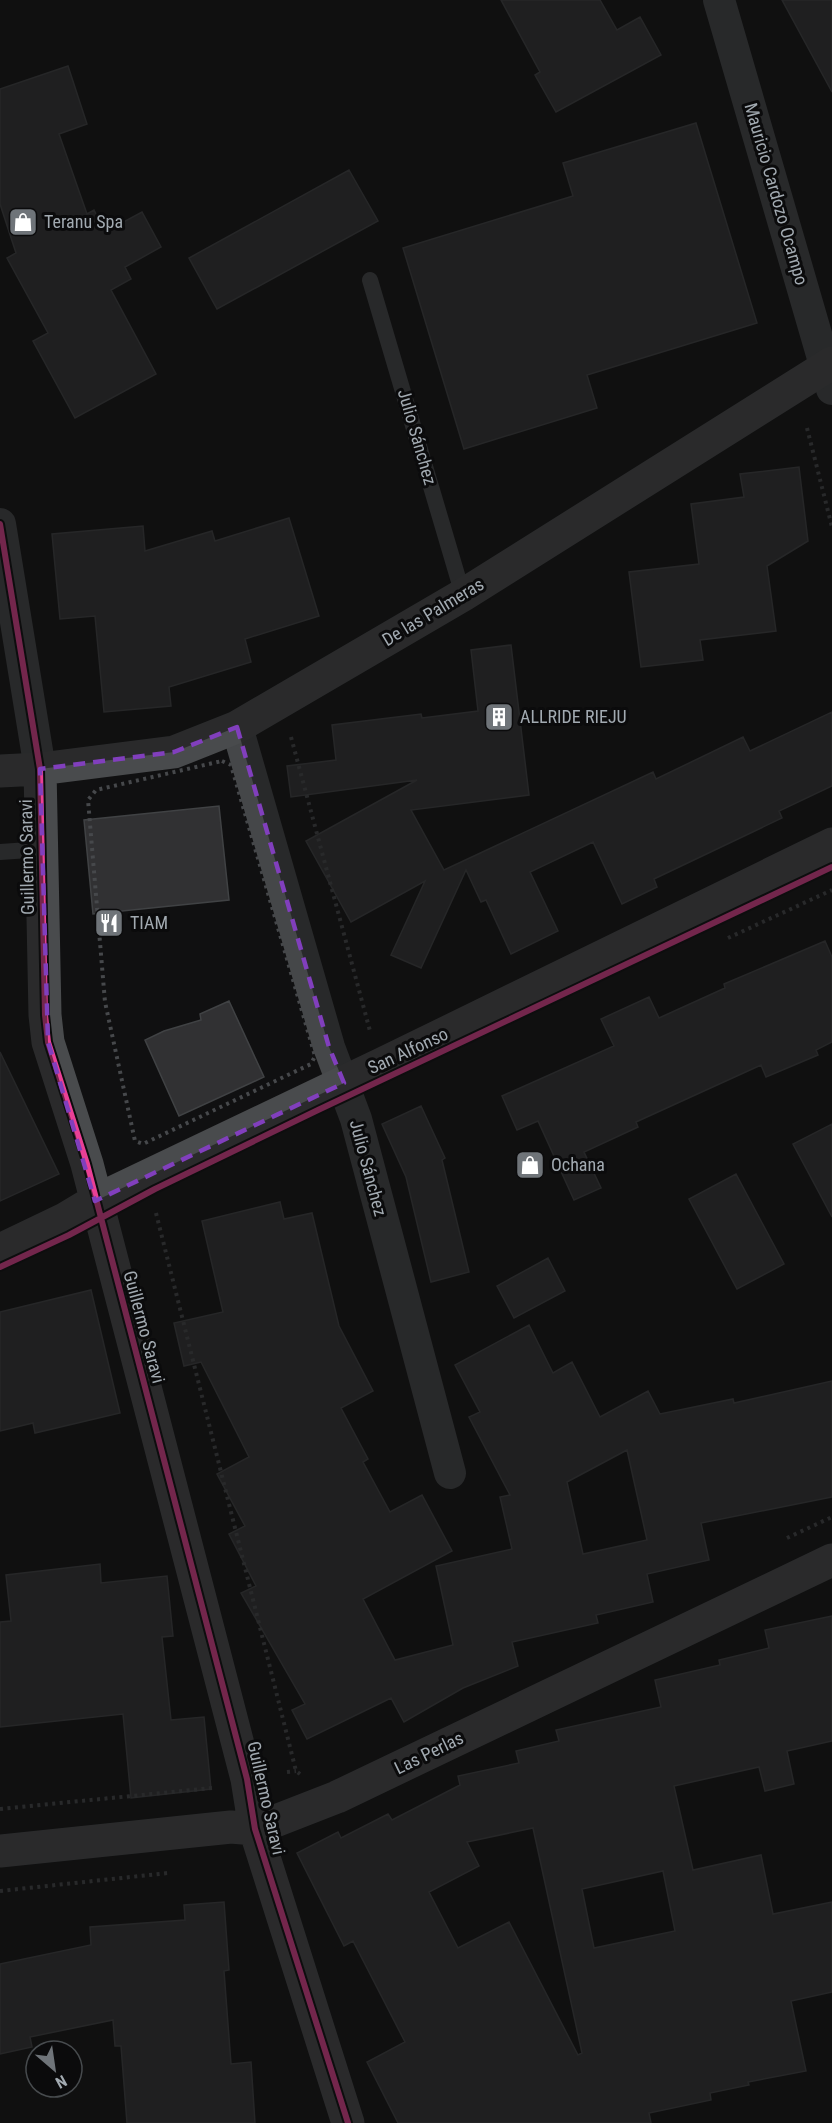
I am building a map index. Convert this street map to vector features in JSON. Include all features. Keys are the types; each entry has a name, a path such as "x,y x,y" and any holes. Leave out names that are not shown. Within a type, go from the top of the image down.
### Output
{"street":[{"name":"Mauricio Cardozo Ocampo","path":"718,0 830,372"},
{"name":"De las Palmeras","path":"0,771 40,769 174,752 237,727 463,595 830,372"},
{"name":"Guillermo Saravi","path":"0,524 40,769 45,1015 48,1042 87,1164 247,1779 255,1828 348,2123"},
{"name":"Julio Sánchez","path":"237,727 329,1047 356,1119 450,1473"},
{"name":"San Alfonso","path":"0,1250 65,1219 95,1201 344,1083 832,844"},
{"name":"Las Perlas","path":"0,1851 231,1827 255,1828 337,1797 832,1560"}],"lane":[{"name":"Julio Sánchez","path":"370,280 463,595"},
{"path":"0,852 42,849"}],"path":[{"path":"813,425 807,428 832,527"},
{"path":"290,737 368,1030 373,1032"},
{"path":"94,793 88,800 105,1002 135,1141 138,1142"},
{"path":"287,1772 296,1771"},
{"path":"0,1809 214,1788"},
{"path":"0,1891 178,1872"}],"highlighted area":[{"path":"237,727 329,1047 344,1083 95,1201 48,1042 40,769 174,752"}],"building":[{"path":"501,0 600,0 617,30 640,17 661,55 556,112 535,75 540,72"},
{"path":"782,0 832,0 832,92"},
{"path":"68,66 87,124 59,134 87,214 94,210 105,232 142,212 161,247 125,267 131,279 111,290 156,374 75,418 33,341 48,333 7,258 16,253 0,204 0,89"},
{"path":"696,123 757,323 587,375 597,408 464,449 403,248 573,196 563,163"},
{"path":"349,170 378,221 217,309 189,258"},
{"path":"799,467 808,541 767,566 776,631 700,640 703,660 641,667 629,572 699,564 691,504 744,497 740,474"},
{"path":"289,518 319,616 245,639 251,662 169,687 171,706 104,712 95,616 60,619 52,534 143,526 145,551 212,531 215,541"},
{"path":"511,645 529,795 411,810 444,870 653,772 656,779 743,737 750,751 832,712 832,786 779,811 782,818 654,879 657,887 622,904 593,842 530,872 558,931 511,954 486,900 481,902 466,870 421,968 391,955 425,881 351,922 306,841 417,780 291,797 287,766 336,760 332,725 421,714 422,718 478,711 471,650"},
{"path":"219,806 229,900 93,914 84,820"},
{"path":"825,941 832,957 832,1042 816,1050 818,1055 766,1077 761,1065 636,1122 638,1127 584,1152 601,1188 574,1200 538,1121 517,1130 502,1096 614,1046 601,1019 649,997 659,1018 725,988 724,984"},
{"path":"229,1001 264,1077 179,1116 145,1040 164,1031 201,1020 200,1014"},
{"path":"0,1052 59,1174 0,1201"},
{"path":"421,1106 445,1158 442,1160 469,1272 431,1282 406,1177 382,1124"},
{"path":"832,1124 832,1217 793,1144"},
{"path":"736,1174 784,1264 737,1289 689,1199"},
{"path":"280,1202 284,1219 312,1213 339,1326 373,1391 341,1408 368,1459 363,1462 390,1512 422,1495 452,1551 363,1599 395,1660 453,1645 436,1566 512,1549 500,1497 510,1495 469,1417 480,1412 455,1365 529,1325 553,1373 572,1362 600,1417 648,1391 660,1414 733,1399 734,1403 832,1381 832,1497 701,1523 709,1560 647,1574 653,1602 596,1615 598,1623 512,1642 518,1666 463,1688 404,1722 391,1698 307,1739 292,1710 305,1704 241,1593 256,1586 229,1534 245,1526 217,1474 249,1457 201,1362 184,1366 174,1323 223,1312 202,1221","holes":["627,1450 647,1540 583,1554 567,1482"]},
{"path":"548,1258 565,1291 514,1318 497,1286"},
{"path":"91,1290 120,1413 35,1433 33,1423 0,1431 0,1312"},
{"path":"100,1564 101,1583 167,1576 173,1636 162,1637 171,1720 204,1717 211,1789 131,1798 123,1714 0,1727 0,1622 11,1621 6,1575"},
{"path":"832,1616 832,1741 787,1751 794,1784 765,1791 759,1767 674,1786 693,1870 761,1855 773,1914 832,1902 832,1992 791,2001 806,2071 748,2082 749,2085 710,2093 711,2100 649,2113 651,2123 398,2123 367,2062 405,2042 353,1941 344,1946 297,1853 338,1832 341,1838 388,1814 392,1820 460,1785 458,1776 519,1763 516,1751 559,1741 556,1730 661,1707 655,1680 720,1665 719,1660 769,1648 765,1630","holes":["533,1828 582,2053 578,2055 509,1922 458,1948 429,1892 479,1866 467,1842","663,1871 675,1931 594,1948 582,1889"]},
{"path":"224,1902 229,1970 224,1971 231,2064 251,2062 255,2123 127,2123 121,2046 115,2046 113,2020 30,2037 30,2039 24,2039 24,2049 0,2054 0,1964 91,1945 90,1927 185,1920 184,1905"}],"cycle path":[{"path":"0,524 40,769 45,1015 48,1042 87,1164 247,1779 255,1829 348,2123"},
{"path":"0,1267 69,1235 155,1189 318,1110 832,867"}],"place":[{"name":"Teranu Spa","path":"23,222"},
{"name":"ALLRIDE RIEJU","path":"499,717"},
{"name":"TIAM","path":"109,923"},
{"name":"Ochana","path":"530,1165"}]}
